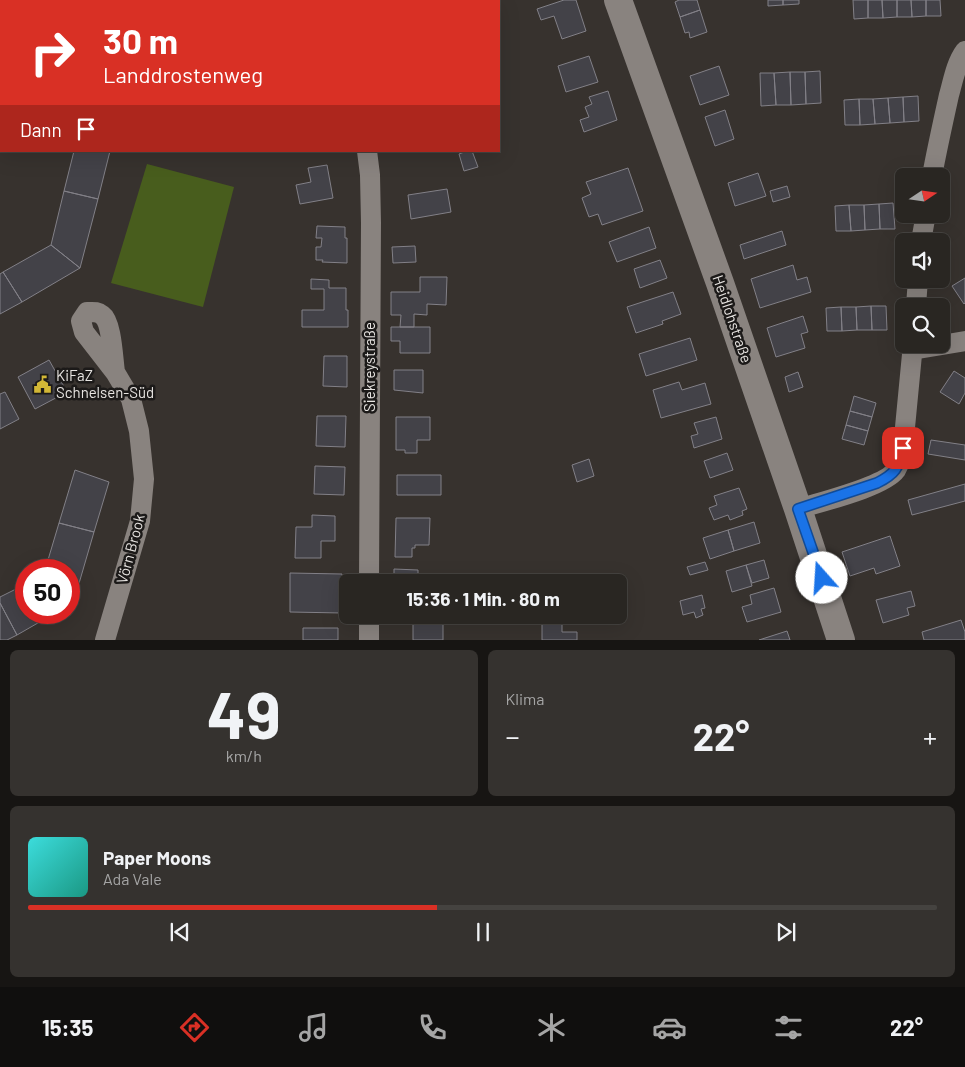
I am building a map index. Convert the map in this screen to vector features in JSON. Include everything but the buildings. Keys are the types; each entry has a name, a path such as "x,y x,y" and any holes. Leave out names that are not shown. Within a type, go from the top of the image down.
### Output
{"main road":[{"name":"Heidlohstraße","path":"618,0 798,509 841,640"}],"street":[{"path":"933,168 938,140 953,81 965,51"},
{"name":"Siekreystraße","path":"367,152 370,175 371,223 369,574"},
{"path":"950,343 965,341"},
{"path":"798,509 877,483 895,471 903,448 911,353"},
{"name":"Vörn Brook","path":"105,640 140,521 144,479 139,431 131,399 115,372"},
{"path":"368,640 369,624"}],"green space":[{"path":"147,164 234,187 203,307 111,283"}],"place":[{"name":"KiFaZ Schnelsen-Süd","path":"42,385"}],"route":[{"path":"822,578 798,509 887,478 895,471 903,448"}]}
